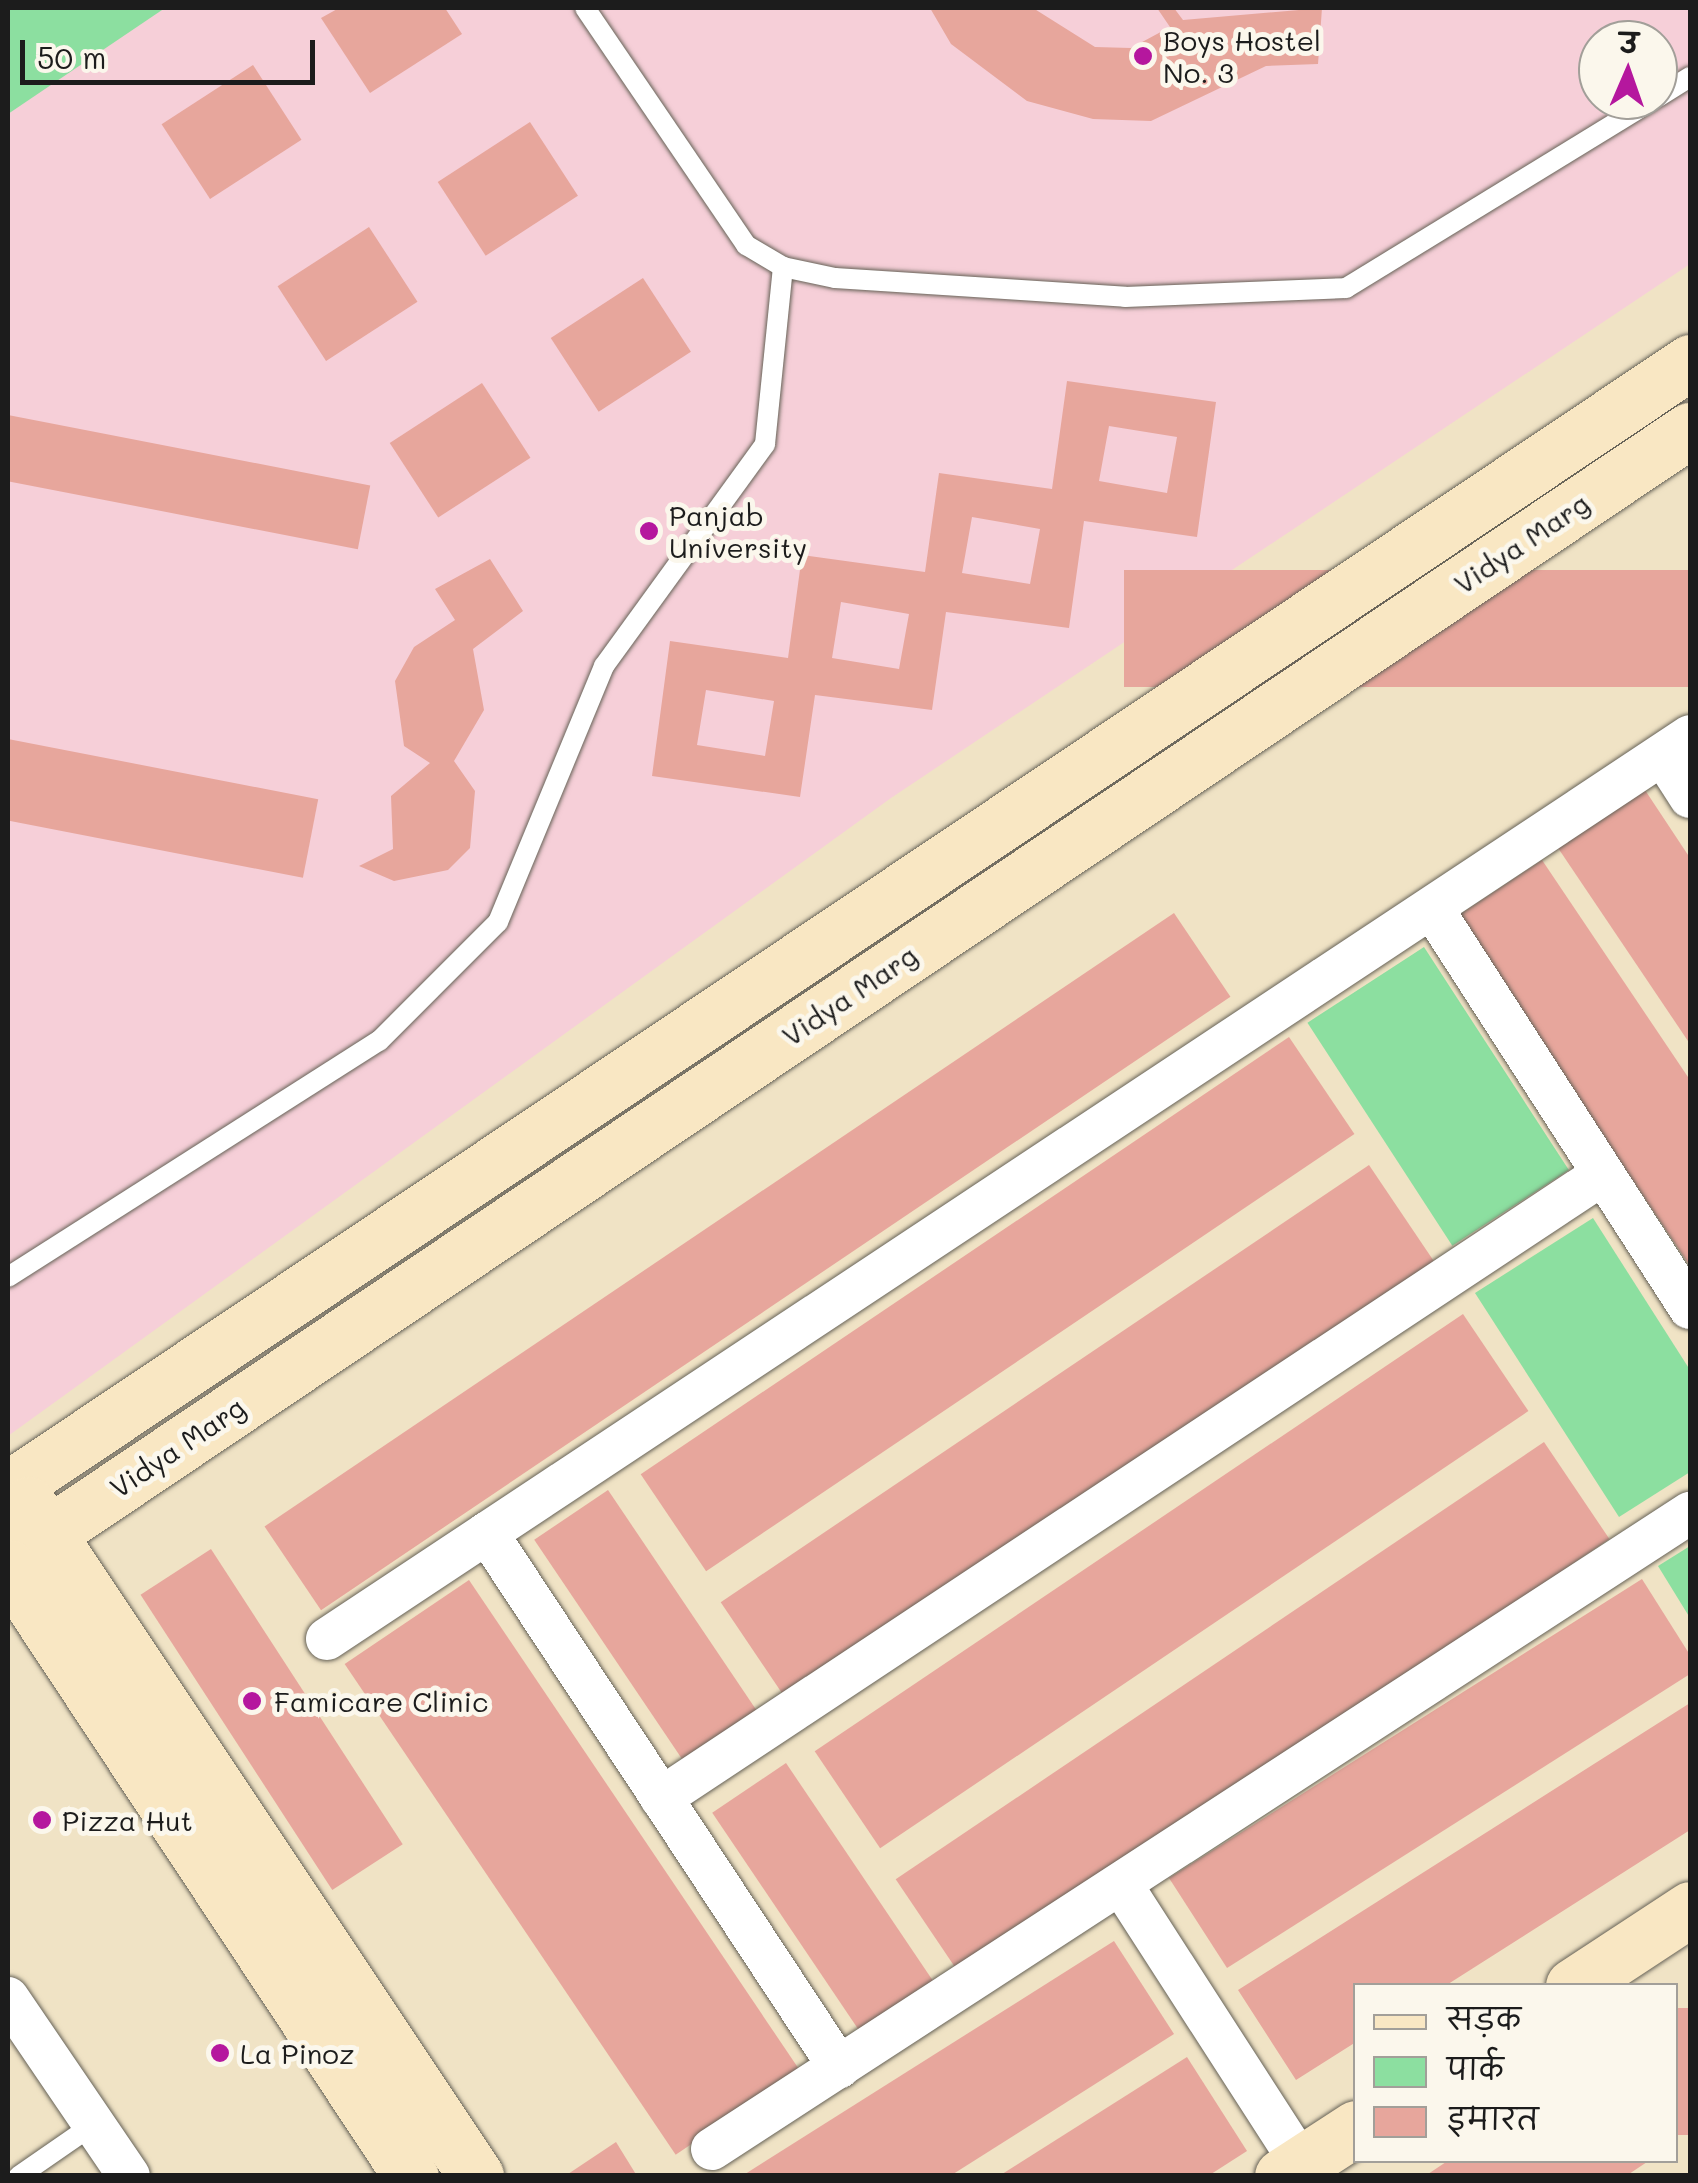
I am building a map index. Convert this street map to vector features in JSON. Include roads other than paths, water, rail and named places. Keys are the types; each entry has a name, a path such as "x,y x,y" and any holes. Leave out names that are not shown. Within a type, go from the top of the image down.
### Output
{"main road":[{"name":"Vidya Marg","path":"11,1486 1690,362"},
{"name":"Vidya Marg","path":"21,1554 1690,430"},
{"path":"11,1486 21,1554 411,2176"},
{"path":"21,1554 476,2176"},
{"path":"1578,1983 1690,1909"},
{"path":"1298,2171 1353,2130"}],"street":[{"path":"327,1639 1676,746 1690,796"},
{"path":"1432,908 1690,1308"},
{"path":"661,1798 1604,1174"},
{"path":"712,2149 1690,1513"},
{"path":"486,1533 839,2067"},
{"path":"1121,1884 1298,2171"},
{"path":"8,1998 129,2176"}],"lane":[{"path":"585,8 746,245 783,267 1125,297 1346,288 1620,120"},
{"path":"8,1277 379,1041 498,922 604,666 765,444 783,267"},
{"path":"19,2176 94,2124"}],"place":[{"name":"Boys Hostel No. 3","path":"1143,56"},
{"name":"Panjab University","path":"649,531"},
{"name":"Famicare Clinic","path":"252,1701"},
{"name":"Pizza Hut","path":"42,1820"},
{"name":"La Pinoz","path":"220,2053"}]}
